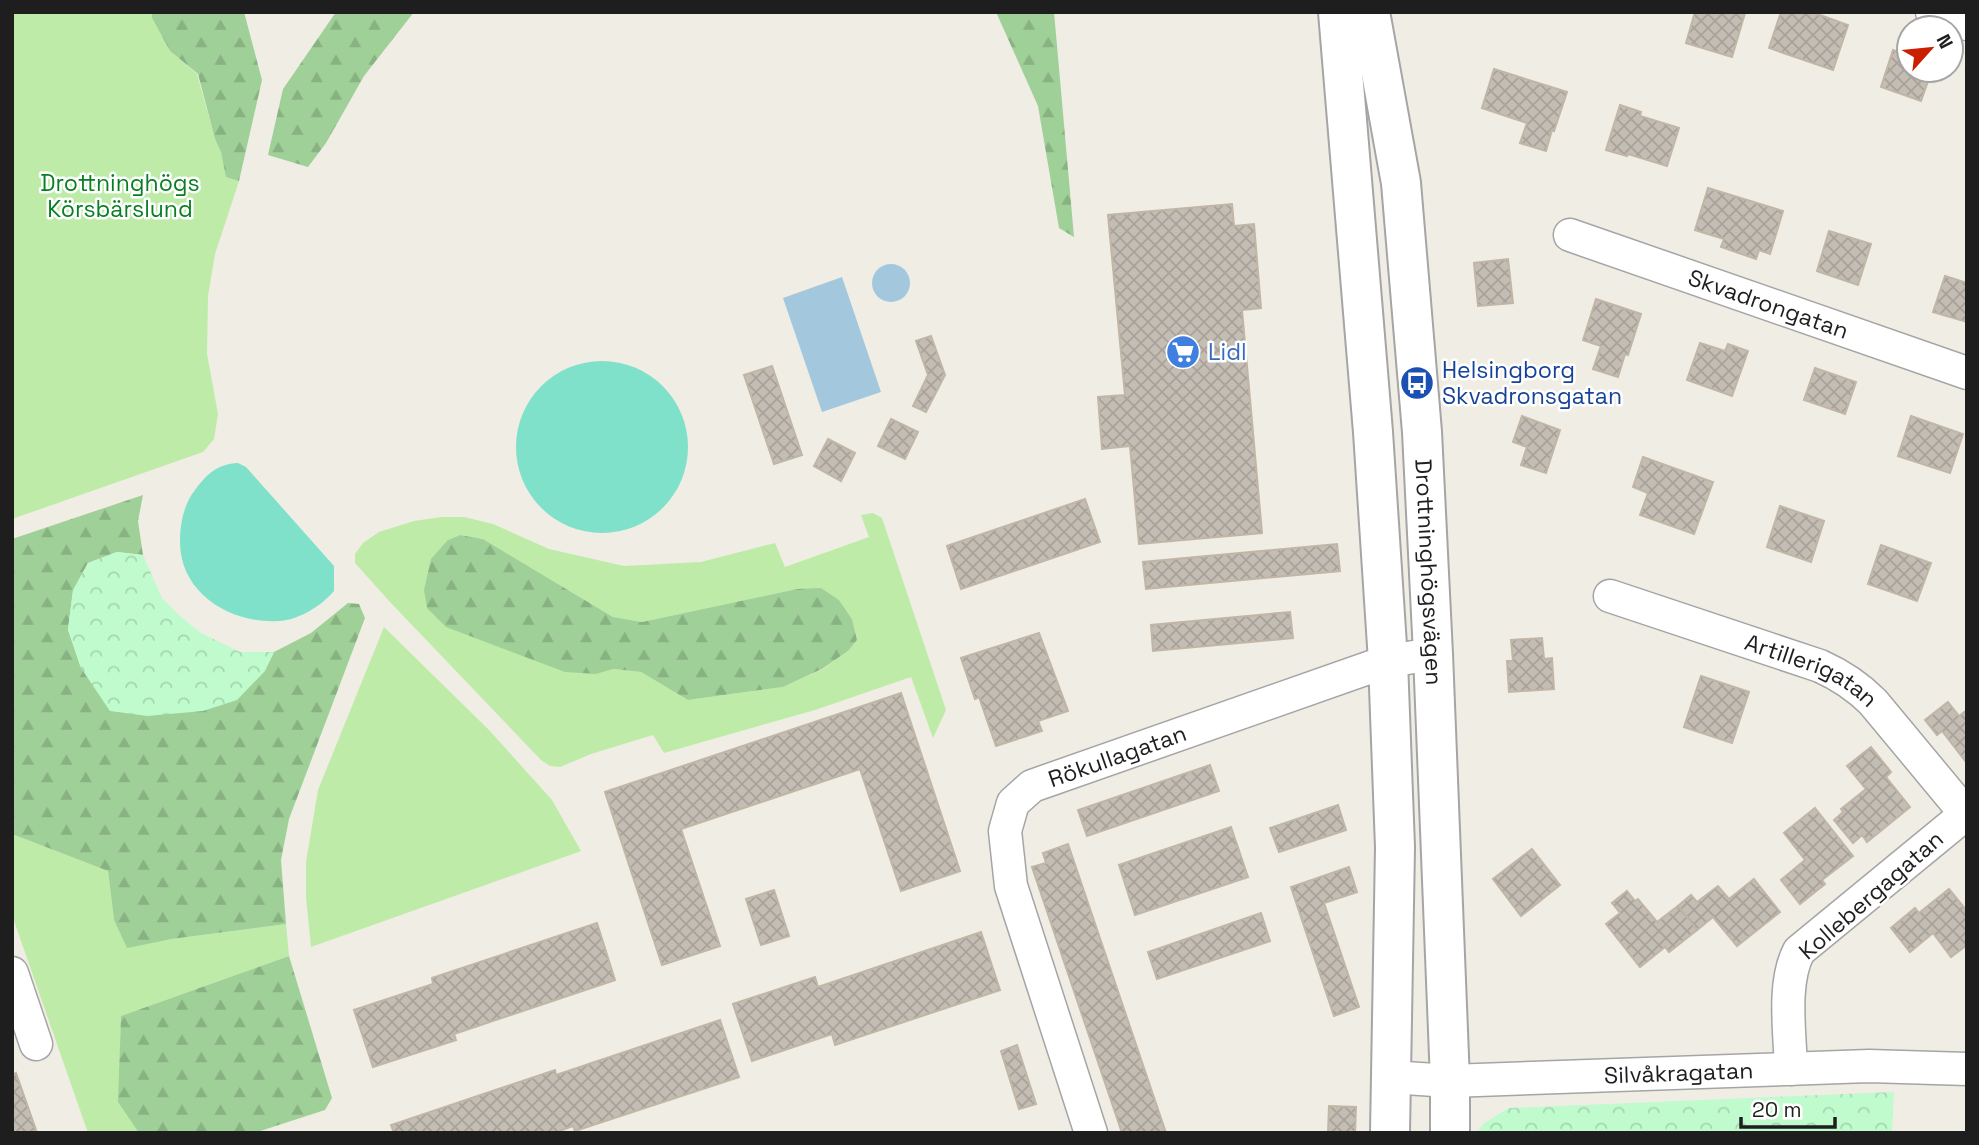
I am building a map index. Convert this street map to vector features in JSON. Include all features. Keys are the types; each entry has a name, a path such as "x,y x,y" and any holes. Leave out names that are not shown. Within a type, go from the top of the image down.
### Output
{"street":[{"name":"Drottninghögsvägen","path":"1338,12 1373,432 1388,661 1395,848 1390,1133"},
{"name":"Drottninghögsvägen","path":"1370,12 1401,183 1422,432 1433,654 1450,1133"},
{"path":"1932,12 1967,24"},
{"name":"Skvadrongatan","path":"1570,235 1967,373"},
{"name":"Artillerigatan","path":"1610,596 1820,666 1846,680 1873,702 1966,813"},
{"name":"Rökullagatan","path":"1091,1133 1011,886 1005,831 1013,803 1032,786 1388,661 1433,654"},
{"name":"Kollebergagatan","path":"1791,1069 1789,981 1798,951 1966,813"},
{"path":"12,973 36,1044"},
{"name":"Silvåkragatan","path":"1390,1077 1450,1081 1869,1066 1967,1069"}],"green space":[{"name":"Drottninghögs Körsbärslund","path":"12,12 152,12 152,18 170,51 197,74 226,176 239,181 215,254 208,296 207,354 218,414 214,439 203,452 12,519"},
{"path":"152,12 244,12 262,80 239,181 226,177 198,74 170,51 152,18"},
{"path":"336,12 414,12 364,76 326,143 308,167 268,155 283,89"},
{"path":"996,12 1054,12 1074,237 1059,228 1038,106"},
{"path":"602,361 635,368 663,386 681,414 688,447 681,480 663,508 635,526 602,533 569,526 541,508 523,480 516,447 523,414 541,386 569,368"},
{"path":"238,463 246,467 334,566 334,591 323,602 302,615 279,621 243,617 226,611 211,601 198,590 188,575 182,559 180,540 185,507 191,495 213,471 224,465"},
{"path":"143,495 138,521 143,555 117,552 88,563 73,591 68,630 81,668 264,671 274,652 311,633 348,603 359,604 365,618 289,819 281,860 286,924 172,939 127,948 114,920 108,871 12,834 12,539"},
{"path":"873,513 882,518 946,710 933,738 911,677 815,710 664,753 653,735 591,754 560,767 550,766 541,760 355,563 355,554 363,543 379,532 414,521 464,517 493,524 549,549 624,566 701,562 775,543 785,567 869,537 861,515","holes":["460,535 483,539 613,617 642,622 797,589 839,600 852,619 857,640 848,651 823,669 783,687 688,700 641,672 612,669 448,540"]},
{"path":"460,535 483,539 613,617 642,622 797,589 821,588 839,600 852,619 857,640 848,651 822,669 783,687 688,700 641,672 613,669 596,674 565,672 446,627 427,608 424,590 431,559 448,540"},
{"path":"117,552 143,555 162,598 201,633 240,652 274,652 265,671 237,700 203,711 147,716 110,711 81,668 68,629 73,590 88,563"},
{"path":"384,627 489,730 552,800 581,851 311,947 306,862 318,790"},
{"path":"12,834 108,871 114,920 127,947 286,924 289,956 121,1016 119,1102 139,1133 88,1133 12,915"},
{"path":"289,956 332,1098 325,1110 254,1133 139,1133 118,1102 121,1016"},
{"path":"1894,1092 1892,1133 1477,1133 1483,1124 1509,1108"}],"water":[{"path":"891,264 905,269 910,283 905,297 891,302 877,297 872,283 877,269"},
{"path":"842,277 881,392 822,412 783,298"}],"building":[{"path":"1695,12 1745,13 1732,57 1686,43"},
{"path":"1781,12 1812,12 1848,25 1833,70 1769,48"},
{"path":"1893,50 1895,84 1927,84 1921,101 1881,87"},
{"path":"1494,69 1567,92 1546,151 1520,143 1527,123 1482,108"},
{"path":"1620,105 1641,112 1640,116 1679,128 1667,166 1606,150"},
{"path":"1708,188 1783,211 1770,254 1759,250 1756,259 1721,247 1724,239 1695,230"},
{"name":"Lidl","path":"1232,204 1234,226 1254,224 1261,308 1242,310 1262,533 1139,544 1130,446 1102,449 1098,397 1125,395 1108,215"},
{"path":"1829,231 1871,244 1858,285 1817,271"},
{"path":"1508,259 1513,303 1478,306 1474,263"},
{"path":"1945,276 1967,283 1967,322 1933,312"},
{"path":"1596,299 1641,314 1618,377 1593,369 1601,346 1583,340"},
{"path":"931,336 945,375 926,412 913,406 928,375 916,341"},
{"path":"1700,343 1725,351 1728,344 1748,351 1732,396 1687,380"},
{"path":"772,366 802,455 774,464 744,375"},
{"path":"1815,368 1856,382 1845,414 1804,400"},
{"path":"1522,416 1560,430 1546,473 1521,465 1527,447 1513,442"},
{"path":"1911,416 1963,434 1950,473 1898,456"},
{"path":"891,419 918,432 905,459 878,446"},
{"path":"828,439 855,453 841,481 814,466"},
{"path":"1643,457 1713,482 1694,534 1640,515 1648,493 1633,487"},
{"path":"1085,499 1100,542 961,589 947,546"},
{"path":"1780,506 1824,521 1811,562 1767,547"},
{"path":"1337,544 1340,571 1146,589 1143,562"},
{"path":"1881,545 1931,563 1917,601 1868,584"},
{"path":"1290,612 1293,638 1153,651 1151,625"},
{"path":"1039,633 1068,711 1038,721 1042,731 996,746 979,697 975,699 961,658"},
{"path":"1542,638 1544,659 1552,658 1554,689 1509,692 1507,661 1513,661 1511,640"},
{"path":"1701,676 1749,692 1732,743 1684,727"},
{"path":"901,693 960,871 901,891 860,769 681,829 720,946 662,965 605,792"},
{"path":"1948,702 1959,716 1967,710 1966,762 1942,731 1937,735 1925,720"},
{"path":"1871,747 1891,772 1886,777 1910,807 1867,842 1862,835 1853,843 1834,820 1843,812 1841,809 1866,789 1847,766"},
{"path":"1210,765 1219,791 1087,836 1078,810"},
{"path":"1338,805 1346,830 1279,852 1270,828"},
{"path":"1815,808 1853,856 1822,880 1825,884 1800,904 1781,880 1805,860 1784,833"},
{"path":"1231,827 1248,877 1135,915 1119,865"},
{"path":"1068,844 1166,1133 1122,1133 1032,867 1046,863 1043,853"},
{"path":"1532,849 1560,885 1521,916 1493,879"},
{"path":"1349,867 1357,892 1324,903 1359,1007 1334,1016 1291,887"},
{"path":"1754,879 1780,912 1737,946 1713,917 1697,930 1678,906 1691,895 1697,902 1718,886 1729,899"},
{"path":"1949,889 1967,911 1967,945 1951,957 1933,933 1910,952 1891,928 1915,908 1919,913"},
{"path":"774,890 789,936 761,945 746,899"},
{"path":"1627,891 1635,901 1638,899 1657,922 1678,906 1697,930 1669,952 1665,947 1640,967 1606,924 1620,913 1612,903"},
{"path":"1261,913 1270,941 1157,979 1148,952"},
{"path":"597,923 615,980 454,1034 456,1040 373,1067 354,1010 433,984 432,978"},
{"path":"981,932 1000,990 835,1045 832,1034 752,1061 733,1004 815,977 818,987"},
{"path":"720,1020 739,1077 575,1131 573,1126 554,1133 394,1133 391,1125 555,1070 556,1075"},
{"path":"1017,1045 1036,1104 1019,1109 1001,1051"},
{"path":"16,1073 36,1130 28,1133 12,1133 12,1075"},
{"path":"1329,1106 1356,1107 1355,1133 1328,1133"}],"place":[{"name":"Lidl","path":"1183,352"},
{"name":"Helsingborg Skvadronsgatan","path":"1417,383"}]}
